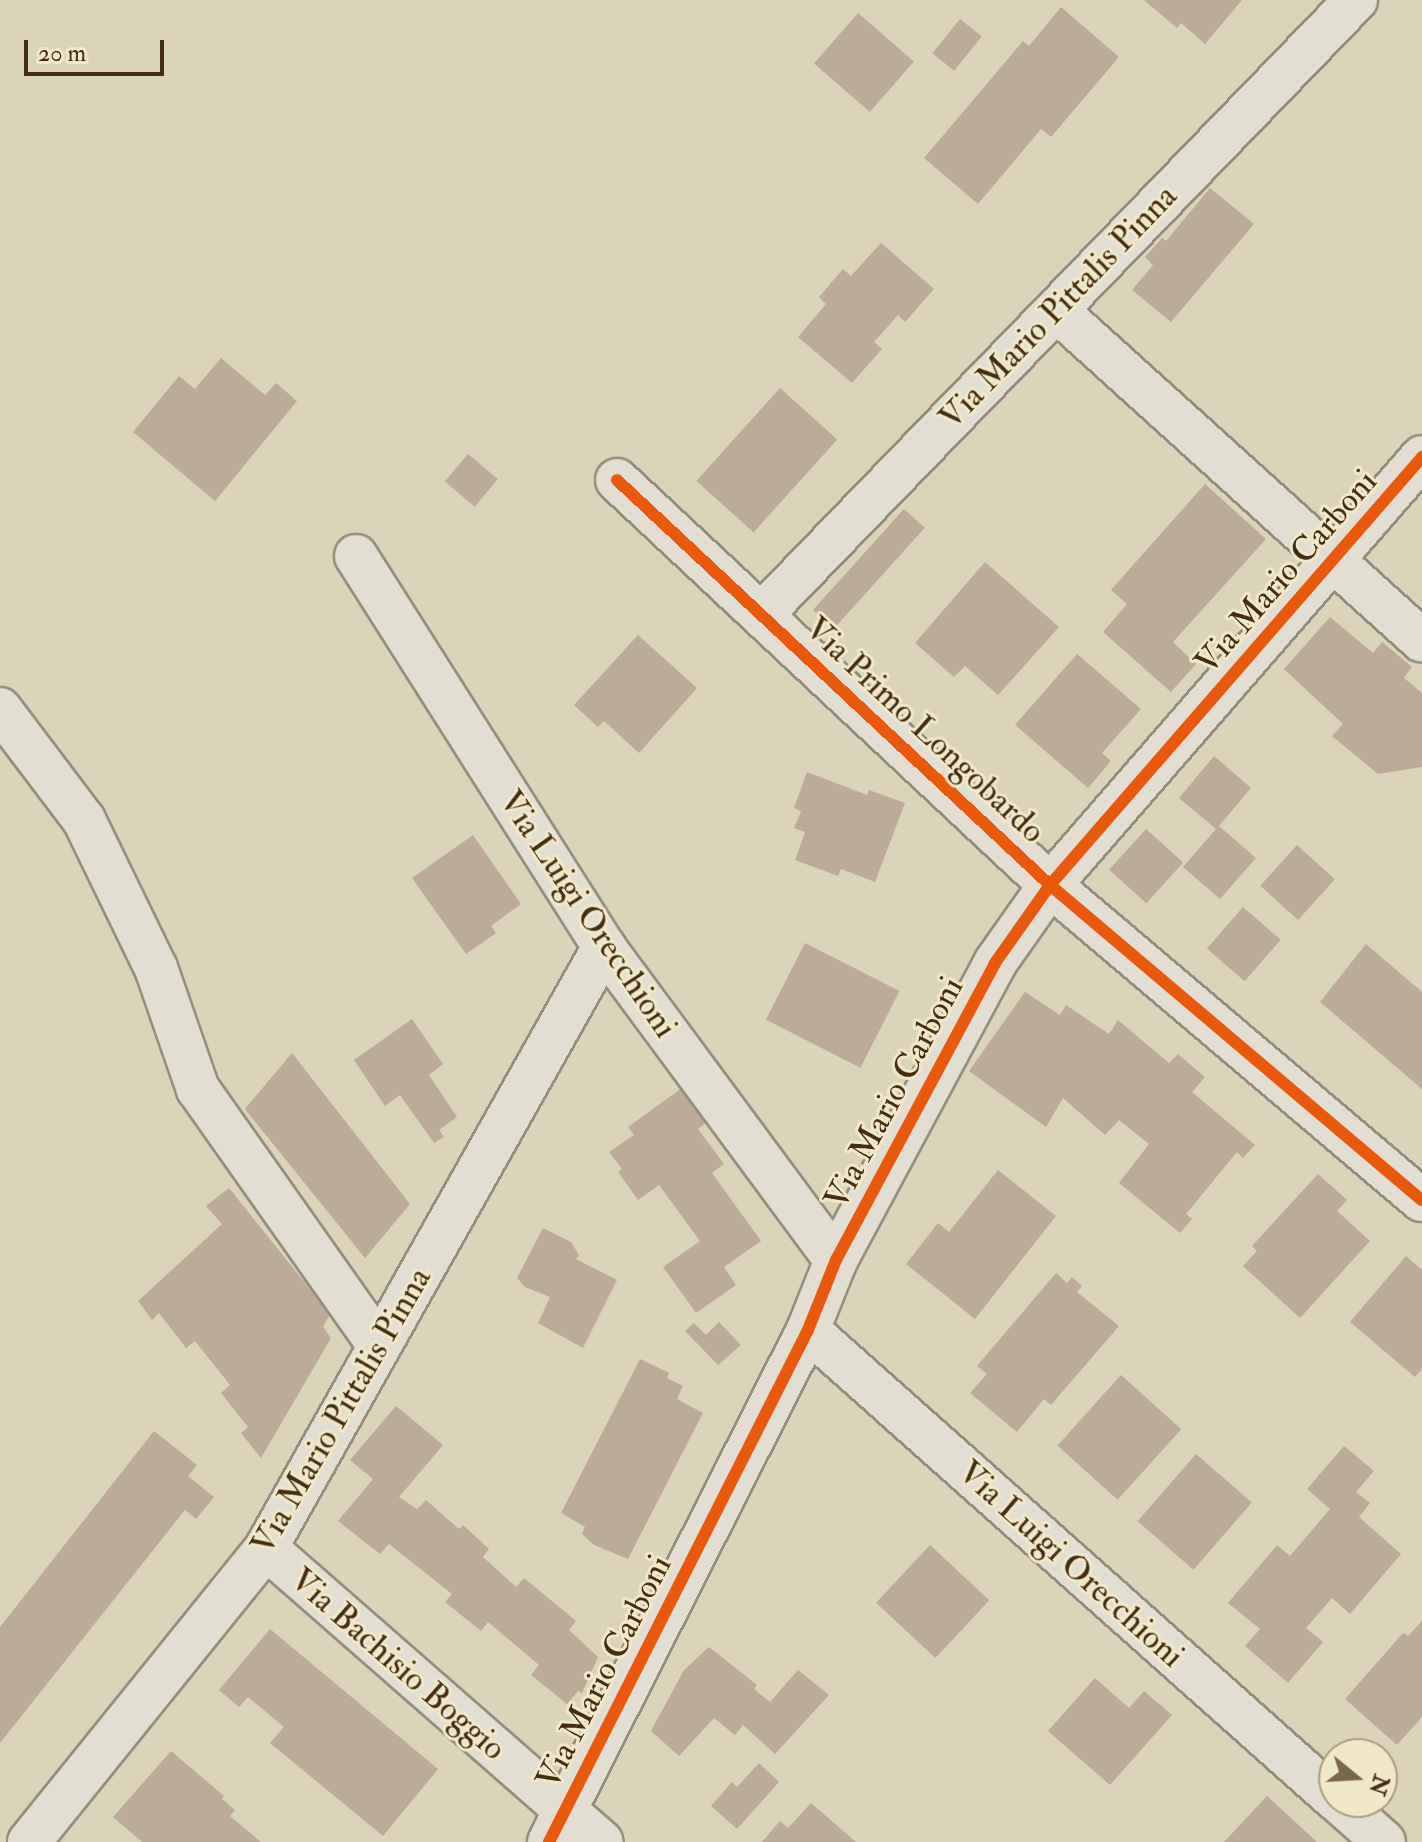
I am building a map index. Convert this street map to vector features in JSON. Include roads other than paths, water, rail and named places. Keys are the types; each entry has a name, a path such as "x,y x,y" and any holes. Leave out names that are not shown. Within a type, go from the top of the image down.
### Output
{"street":[{"name":"Via Mario Pittalis Pinna","path":"761,615 1356,0"},
{"path":"1056,310 1422,641"},
{"name":"Via Mario Carboni","path":"558,1826 808,1330 836,1260 995,963 1050,885 1422,457"},
{"name":"Via Primo Longobardo","path":"617,480 1050,885 1422,1200"},
{"name":"Via Luigi Orecchioni","path":"356,556 604,947 836,1260"},
{"path":"0,709 84,820 156,968 198,1089 379,1346"},
{"name":"Via Mario Pittalis Pinna","path":"29,1842 266,1548 604,947"},
{"name":"Via Luigi Orecchioni","path":"808,1330 1318,1784"},
{"name":"Via Bachisio Boggio","path":"266,1548 558,1826 602,1842"},
{"path":"1357,1818 1384,1842"}]}
